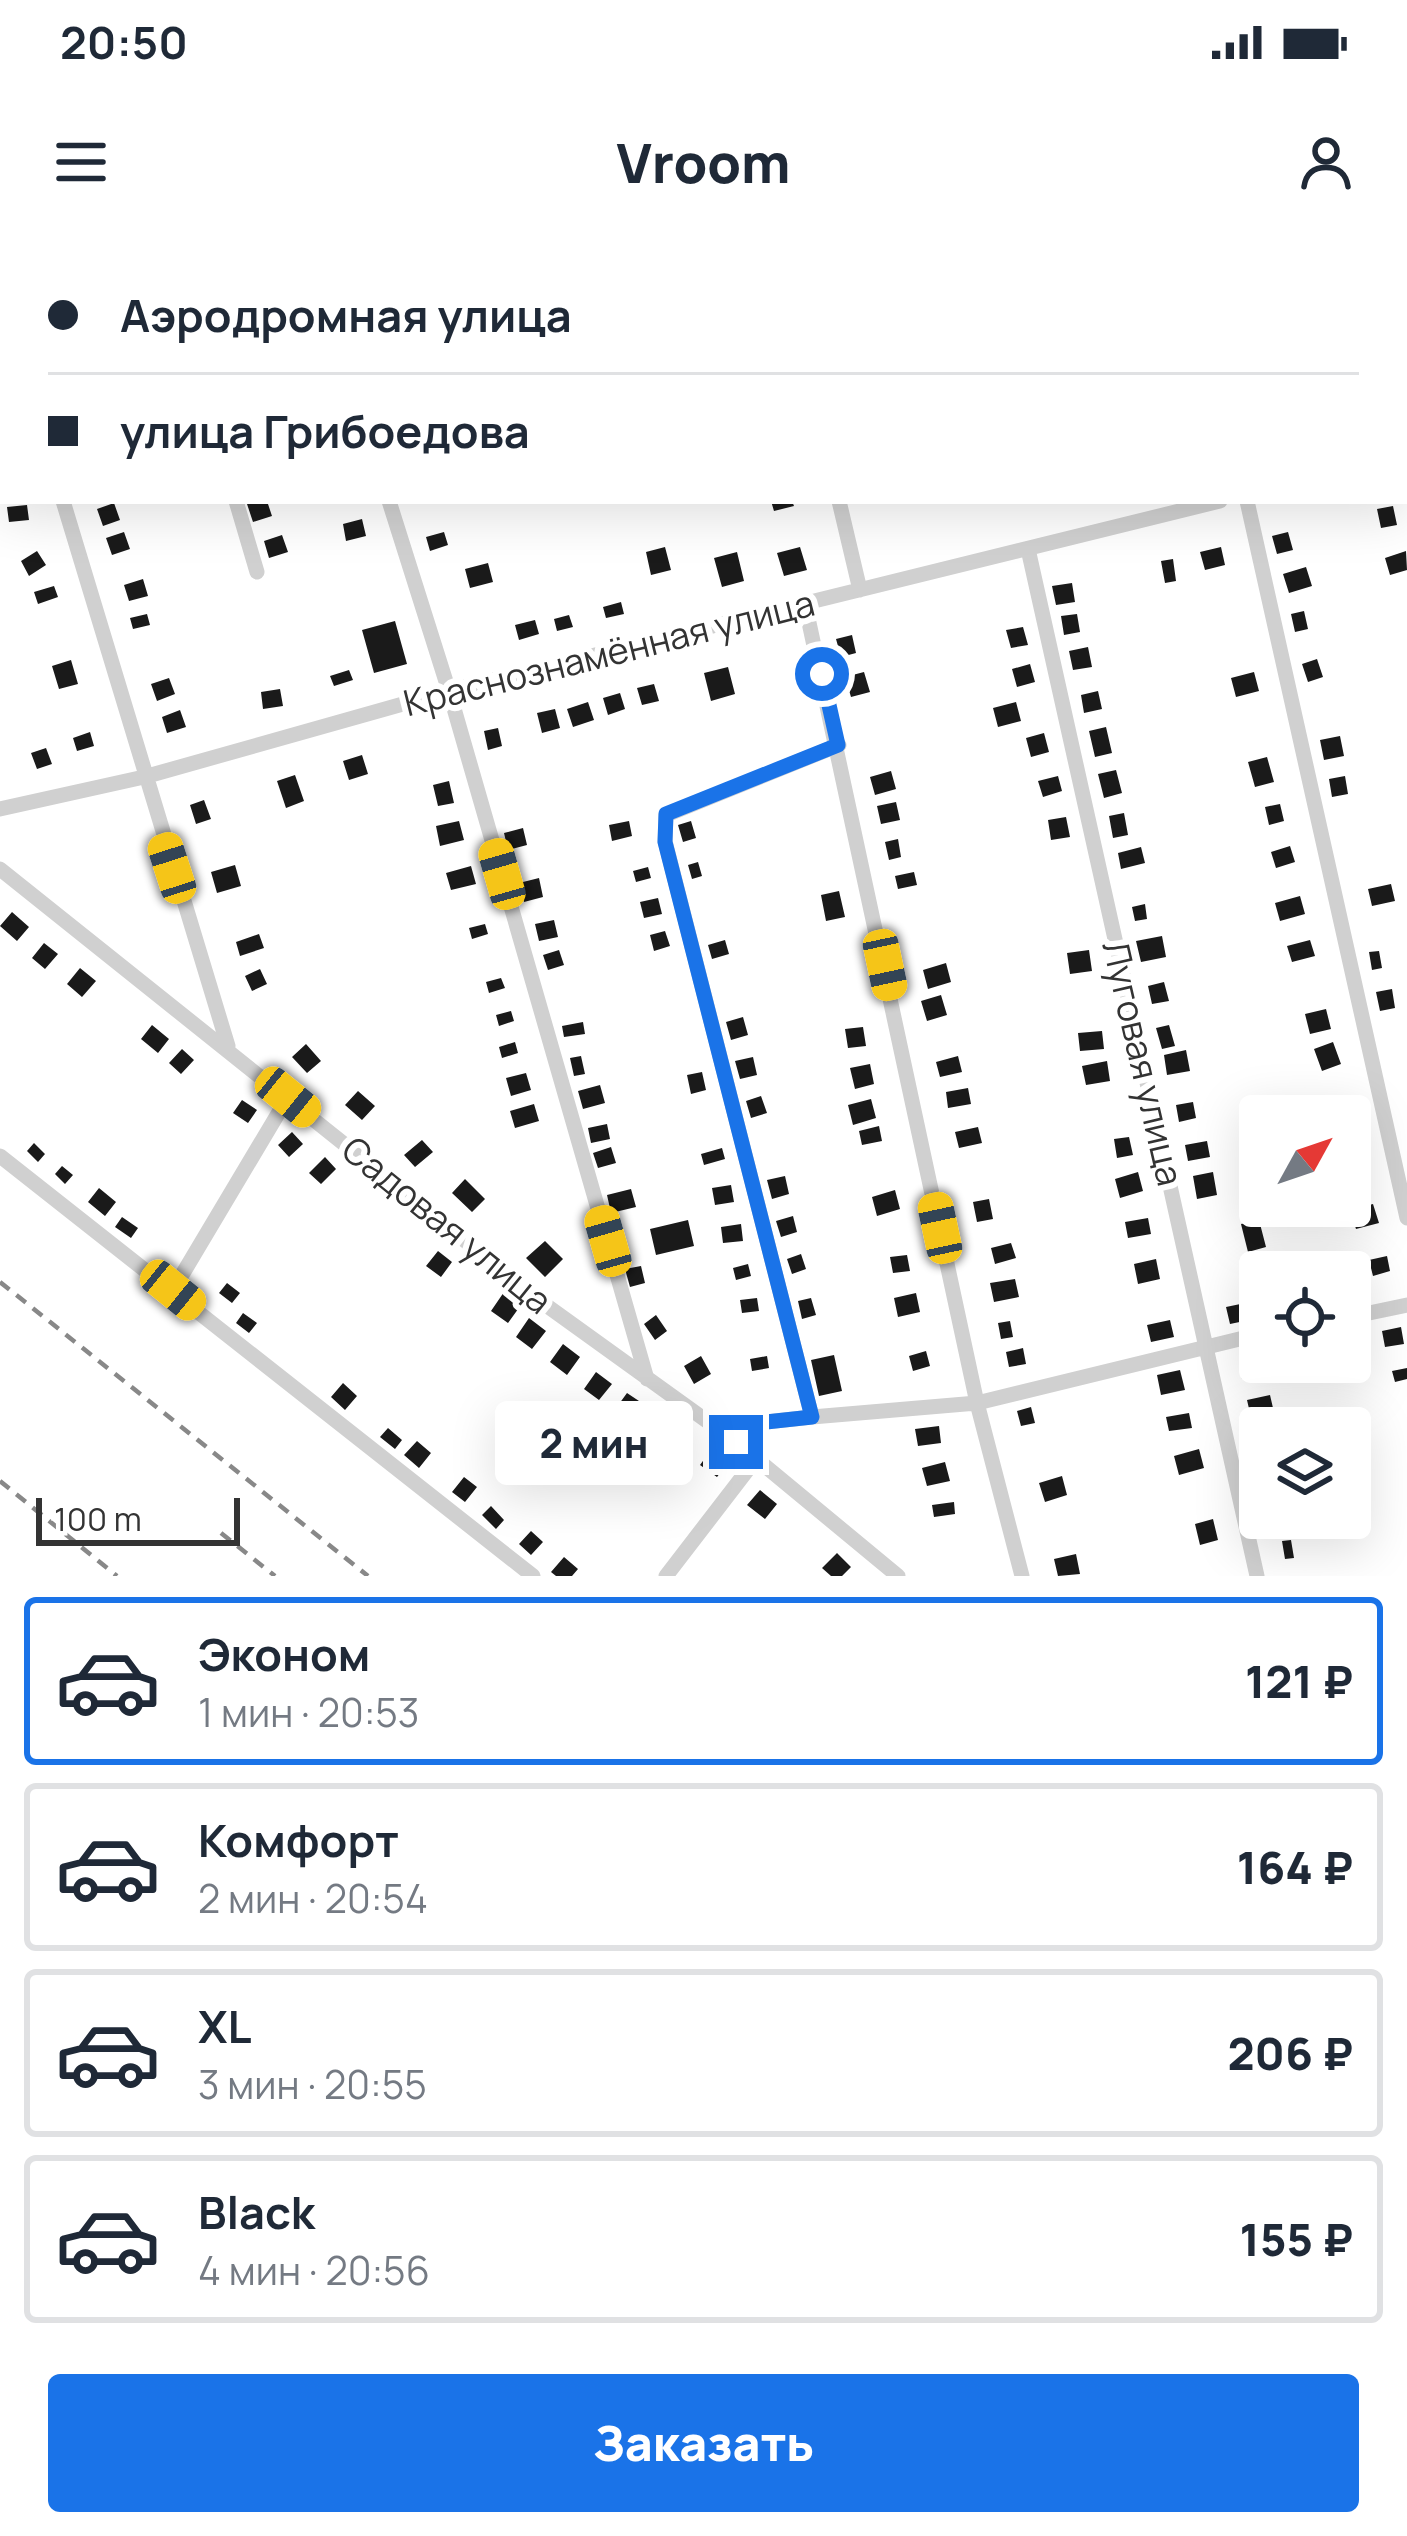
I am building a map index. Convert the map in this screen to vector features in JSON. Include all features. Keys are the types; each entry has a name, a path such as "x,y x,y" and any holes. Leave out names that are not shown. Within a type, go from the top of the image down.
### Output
{"street":[{"path":"64,504 229,1049"},
{"path":"237,504 257,572"},
{"path":"390,504 449,691 647,1379"},
{"path":"840,504 860,590"},
{"name":"Краснознамённая улица","path":"0,808 144,777 449,691 1208,504"},
{"path":"1247,504 1407,1219"},
{"name":"Луговая улица","path":"1028,549 1257,1576"},
{"path":"805,604 977,1403 1022,1576"},
{"path":"812,1417 665,842 666,814 838,745"},
{"name":"Садовая улица","path":"0,869 543,1303 736,1442 898,1576"},
{"path":"173,1290 288,1097"},
{"path":"0,1156 533,1576"},
{"path":"1371,1312 1407,1305"},
{"path":"736,1442 766,1422 977,1403 1239,1338"},
{"path":"666,1576 756,1459"}],"building":[{"path":"114,504 120,520 103,526 97,509"},
{"path":"247,504 268,504 272,516 253,522"},
{"path":"772,504 794,506 774,511"},
{"path":"27,505 29,520 9,522 7,507"},
{"path":"1393,506 1397,525 1381,528 1377,509"},
{"path":"362,519 366,536 346,541 343,524"},
{"path":"124,532 130,549 112,555 106,538"},
{"path":"444,532 448,545 430,551 426,537"},
{"path":"1288,532 1293,550 1277,554 1272,536"},
{"path":"282,535 288,552 269,558 264,541"},
{"path":"665,547 671,570 651,575 646,552"},
{"path":"800,547 807,570 784,576 777,553"},
{"path":"1221,547 1225,565 1205,570 1200,552"},
{"path":"37,551 46,565 29,576 21,561"},
{"path":"1406,551 1407,570 1390,575 1385,558"},
{"path":"737,552 744,581 722,587 714,558"},
{"path":"1173,559 1176,581 1165,583 1161,561"},
{"path":"488,563 493,582 470,588 465,569"},
{"path":"1306,567 1312,586 1289,593 1283,574"},
{"path":"143,579 148,596 129,601 124,585"},
{"path":"1072,583 1075,602 1056,605 1052,586"},
{"path":"54,586 58,597 38,604 34,592"},
{"path":"621,602 624,614 606,618 603,607"},
{"path":"1304,611 1308,629 1295,632 1291,614"},
{"path":"147,614 150,625 133,629 130,618"},
{"path":"1077,614 1080,632 1064,635 1061,616"},
{"path":"569,615 573,627 557,631 554,619"},
{"path":"535,620 539,634 519,640 515,625"},
{"path":"395,621 407,664 374,673 362,630"},
{"path":"1023,627 1028,645 1011,648 1006,630"},
{"path":"852,635 856,653 841,657 836,639"},
{"path":"1088,647 1092,667 1073,670 1069,651"},
{"path":"1317,659 1323,677 1308,682 1302,664"},
{"path":"71,660 78,684 59,689 52,666"},
{"path":"1030,664 1035,682 1017,687 1012,669"},
{"path":"728,667 735,694 711,701 704,673"},
{"path":"349,670 353,680 334,686 330,676"},
{"path":"864,672 870,692 851,697 845,677"},
{"path":"1254,672 1259,691 1236,697 1231,678"},
{"path":"169,678 175,694 157,701 151,684"},
{"path":"654,684 659,701 642,705 637,688"},
{"path":"280,689 283,706 263,709 261,692"},
{"path":"1098,691 1102,709 1084,713 1081,695"},
{"path":"620,693 625,709 608,715 603,698"},
{"path":"588,702 594,720 573,727 567,709"},
{"path":"1016,702 1021,721 998,727 993,708"},
{"path":"555,709 560,728 542,733 537,713"},
{"path":"180,710 186,727 167,733 162,717"},
{"path":"1106,727 1112,753 1095,757 1089,731"},
{"path":"498,728 502,746 488,750 484,731"},
{"path":"90,732 94,746 77,751 73,738"},
{"path":"1044,733 1049,752 1031,757 1026,738"},
{"path":"1340,736 1344,756 1324,760 1320,740"},
{"path":"46,748 52,764 37,769 31,753"},
{"path":"362,755 368,774 349,780 343,761"},
{"path":"1267,757 1274,782 1255,787 1248,762"},
{"path":"1116,770 1122,793 1104,798 1098,774"},
{"path":"891,771 896,789 875,795 870,777"},
{"path":"295,775 304,801 286,808 277,781"},
{"path":"1058,776 1062,791 1043,797 1038,781"},
{"path":"1345,776 1348,794 1332,797 1329,779"},
{"path":"449,781 454,803 438,806 433,785"},
{"path":"204,800 211,819 196,824 190,805"},
{"path":"896,802 900,820 881,824 877,806"},
{"path":"1280,804 1284,821 1269,825 1265,807"},
{"path":"1124,813 1128,835 1113,838 1109,816"},
{"path":"1066,817 1070,837 1051,840 1048,820"},
{"path":"459,821 464,840 440,846 436,826"},
{"path":"629,821 632,836 612,841 609,825"},
{"path":"691,821 696,838 683,842 678,825"},
{"path":"523,828 527,845 508,850 504,833"},
{"path":"898,839 901,857 889,860 885,842"},
{"path":"1290,846 1295,862 1276,868 1271,852"},
{"path":"1141,847 1145,863 1121,869 1118,853"},
{"path":"698,862 702,876 692,879 688,865"},
{"path":"235,865 241,886 217,893 211,872"},
{"path":"471,866 476,884 451,890 446,873"},
{"path":"648,867 651,878 636,882 633,871"},
{"path":"914,872 917,885 898,889 895,876"},
{"path":"539,878 543,897 524,902 519,883"},
{"path":"1391,884 1395,901 1372,906 1368,889"},
{"path":"839,891 845,917 826,921 821,895"},
{"path":"1300,896 1305,914 1280,921 1275,903"},
{"path":"658,898 662,914 644,918 640,902"},
{"path":"1145,904 1147,919 1135,921 1132,907"},
{"path":"12,912 29,927 17,941 0,926"},
{"path":"554,920 558,937 539,941 535,924"},
{"path":"485,924 488,934 472,939 469,928"},
{"path":"665,931 670,946 654,951 650,935"},
{"path":"259,934 264,948 240,956 236,942"},
{"path":"1162,936 1166,957 1141,962 1136,941"},
{"path":"725,940 729,954 712,959 708,945"},
{"path":"1310,940 1315,956 1292,962 1287,946"},
{"path":"44,943 58,954 45,969 32,958"},
{"path":"559,950 564,965 548,970 543,955"},
{"path":"1089,950 1092,971 1070,974 1067,953"},
{"path":"1379,951 1382,968 1372,970 1369,952"},
{"path":"946,963 951,982 928,989 923,970"},
{"path":"80,968 96,981 82,997 67,984"},
{"path":"260,969 267,984 252,991 245,976"},
{"path":"501,978 505,988 489,993 486,982"},
{"path":"1164,982 1169,1001 1152,1004 1148,986"},
{"path":"1392,989 1395,1008 1380,1011 1376,992"},
{"path":"941,995 947,1015 927,1021 921,1001"},
{"path":"1326,1009 1331,1029 1310,1034 1305,1014"},
{"path":"511,1011 514,1021 499,1026 496,1015"},
{"path":"743,1017 748,1035 731,1040 726,1022"},
{"path":"583,1022 585,1034 564,1037 562,1026"},
{"path":"152,1025 169,1039 158,1053 141,1039"},
{"path":"1169,1025 1175,1046 1162,1049 1156,1028"},
{"path":"863,1027 866,1046 848,1048 845,1029"},
{"path":"1102,1031 1104,1049 1080,1051 1078,1033"},
{"path":"515,1042 518,1053 502,1058 499,1047"},
{"path":"1333,1042 1341,1064 1322,1071 1314,1049"},
{"path":"306,1044 321,1061 307,1073 292,1057"},
{"path":"182,1049 194,1060 181,1074 169,1063"},
{"path":"1186,1050 1190,1071 1167,1075 1164,1055"},
{"path":"581,1056 585,1074 574,1076 570,1058"},
{"path":"958,1056 962,1072 940,1077 936,1062"},
{"path":"753,1057 757,1075 740,1079 735,1061"},
{"path":"1107,1061 1110,1081 1086,1085 1082,1066"},
{"path":"870,1064 874,1084 855,1089 850,1068"},
{"path":"702,1072 706,1090 691,1094 687,1075"},
{"path":"526,1073 531,1090 511,1096 506,1078"},
{"path":"600,1085 605,1103 583,1109 578,1091"},
{"path":"968,1088 971,1104 948,1108 946,1092"},
{"path":"358,1091 375,1106 362,1120 345,1105"},
{"path":"761,1096 767,1113 751,1118 746,1101"},
{"path":"871,1099 876,1118 853,1125 848,1105"},
{"path":"242,1100 257,1110 248,1123 233,1113"},
{"path":"1193,1102 1196,1118 1179,1122 1176,1105"},
{"path":"534,1104 539,1121 515,1128 510,1111"},
{"path":"607,1124 610,1139 591,1143 588,1128"},
{"path":"879,1126 882,1141 862,1145 859,1131"},
{"path":"978,1127 982,1143 959,1148 955,1132"},
{"path":"292,1132 303,1144 289,1157 278,1145"},
{"path":"1129,1137 1133,1155 1117,1158 1114,1139"},
{"path":"422,1140 433,1152 415,1167 404,1155"},
{"path":"1207,1141 1210,1157 1188,1161 1185,1145"},
{"path":"34,1143 45,1154 38,1162 27,1151"},
{"path":"611,1147 616,1163 598,1168 593,1153"},
{"path":"722,1148 725,1159 704,1165 701,1154"},
{"path":"325,1157 336,1169 321,1184 309,1173"},
{"path":"62,1166 73,1175 65,1184 55,1174"},
{"path":"1138,1172 1143,1191 1120,1198 1115,1179"},
{"path":"1213,1172 1217,1195 1197,1199 1193,1176"},
{"path":"785,1176 789,1194 772,1199 767,1180"},
{"path":"465,1179 485,1199 472,1212 452,1193"},
{"path":"731,1185 734,1202 715,1205 712,1188"},
{"path":"99,1188 116,1202 105,1216 88,1202"},
{"path":"631,1189 636,1207 611,1213 607,1195"},
{"path":"895,1190 900,1209 877,1216 872,1197"},
{"path":"989,1199 993,1219 977,1222 973,1202"},
{"path":"1371,1205 1379,1223 1371,1225"},
{"path":"793,1216 797,1232 781,1237 776,1221"},
{"path":"122,1217 138,1228 131,1238 115,1227"},
{"path":"1148,1218 1151,1234 1128,1238 1125,1222"},
{"path":"688,1220 694,1246 656,1255 650,1229"},
{"path":"741,1224 743,1241 723,1243 721,1227"},
{"path":"1242,1227 1261,1227 1266,1247 1248,1251"},
{"path":"545,1241 563,1259 545,1277 526,1258"},
{"path":"1011,1243 1016,1258 995,1264 991,1248"},
{"path":"438,1251 452,1262 441,1277 426,1266"},
{"path":"801,1254 806,1269 792,1274 787,1259"},
{"path":"907,1255 910,1271 893,1273 890,1257"},
{"path":"1387,1256 1390,1271 1373,1276 1371,1260"},
{"path":"1156,1259 1160,1279 1138,1284 1134,1264"},
{"path":"748,1264 751,1276 736,1280 733,1268"},
{"path":"641,1266 645,1283 630,1287 625,1269"},
{"path":"1015,1279 1019,1297 994,1302 990,1283"},
{"path":"227,1283 240,1293 232,1303 219,1293"},
{"path":"504,1292 521,1305 508,1323 491,1311"},
{"path":"916,1293 920,1312 898,1317 894,1298"},
{"path":"757,1298 759,1311 742,1313 740,1300"},
{"path":"811,1298 816,1315 802,1319 798,1301"},
{"path":"1239,1304 1239,1322 1230,1324 1226,1307"},
{"path":"243,1313 257,1323 249,1333 236,1323"},
{"path":"656,1315 667,1331 655,1340 644,1324"},
{"path":"529,1318 546,1331 532,1349 516,1337"},
{"path":"1170,1320 1174,1337 1151,1342 1147,1325"},
{"path":"1010,1321 1013,1337 1001,1339 998,1323"},
{"path":"1401,1327 1404,1344 1385,1347 1382,1331"},
{"path":"563,1344 580,1357 567,1375 550,1362"},
{"path":"1023,1348 1026,1364 1009,1367 1006,1352"},
{"path":"926,1351 930,1366 913,1371 909,1356"},
{"path":"834,1355 842,1391 819,1396 811,1360"},
{"path":"701,1356 711,1374 694,1384 684,1366"},
{"path":"767,1356 769,1368 752,1371 750,1359"},
{"path":"1407,1368 1407,1379 1395,1382 1392,1371"},
{"path":"1180,1370 1185,1390 1161,1395 1157,1375"},
{"path":"596,1372 612,1384 599,1400 584,1389"},
{"path":"343,1383 357,1396 345,1410 331,1397"},
{"path":"627,1393 645,1405 637,1416 619,1404"},
{"path":"1270,1395 1273,1407 1249,1407 1247,1400"},
{"path":"1031,1407 1035,1423 1021,1426 1017,1411"},
{"path":"1189,1413 1192,1428 1169,1431 1166,1417"},
{"path":"660,1417 677,1427 669,1441 652,1432"},
{"path":"939,1426 941,1443 918,1446 915,1429"},
{"path":"388,1428 402,1440 395,1449 380,1437"},
{"path":"417,1441 431,1453 419,1468 404,1455"},
{"path":"713,1447 731,1459 717,1477 700,1465"},
{"path":"1199,1449 1204,1468 1179,1475 1174,1456"},
{"path":"945,1462 950,1481 927,1486 922,1468"},
{"path":"1062,1476 1067,1495 1045,1502 1039,1483"},
{"path":"464,1477 477,1487 465,1502 452,1492"},
{"path":"760,1490 777,1504 765,1519 747,1505"},
{"path":"954,1502 955,1514 934,1517 932,1505"},
{"path":"491,1506 504,1520 496,1529 482,1515"},
{"path":"1213,1519 1218,1540 1200,1545 1195,1524"},
{"path":"531,1531 543,1542 531,1555 519,1544"},
{"path":"1291,1540 1294,1558 1285,1559 1282,1541"},
{"path":"837,1553 851,1567 842,1576 831,1576 822,1568"},
{"path":"1076,1554 1080,1574 1058,1576 1054,1559"},
{"path":"564,1557 578,1569 572,1576 556,1576 551,1572"}],"railway":[{"path":"0,1282 368,1576"},
{"path":"0,1481 117,1576"},
{"path":"221,1533 275,1576"}],"route":[{"path":"736,1442 766,1422 812,1417 665,842 666,814 838,745 822,674"}]}
